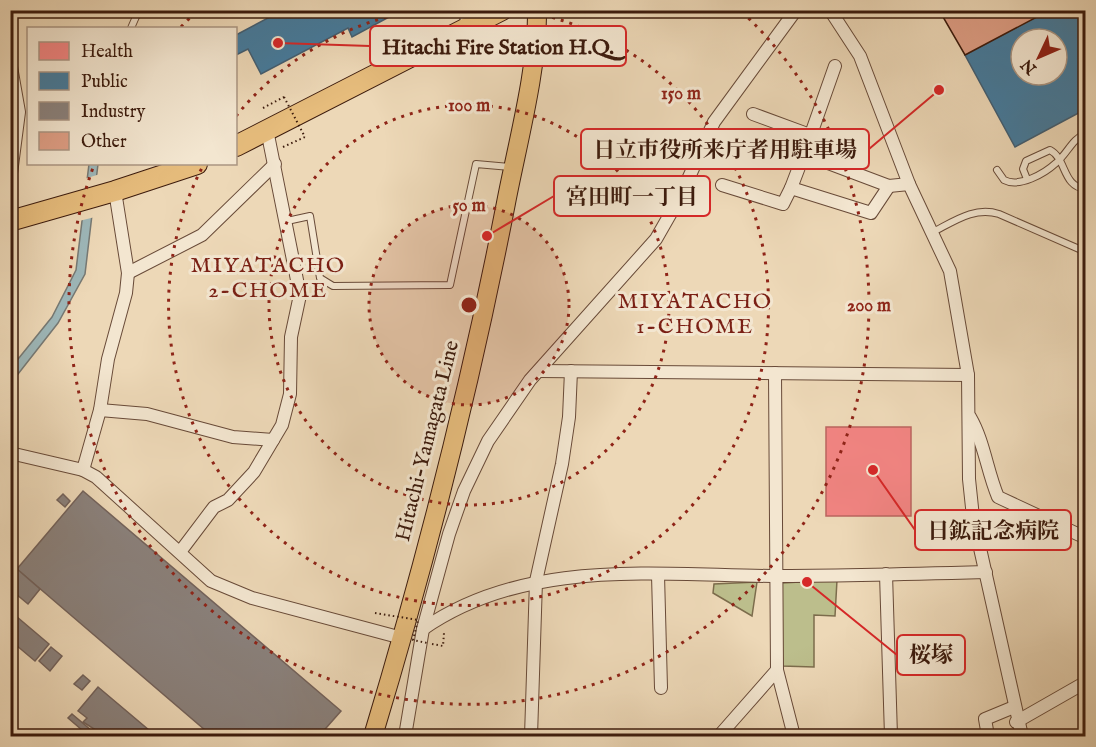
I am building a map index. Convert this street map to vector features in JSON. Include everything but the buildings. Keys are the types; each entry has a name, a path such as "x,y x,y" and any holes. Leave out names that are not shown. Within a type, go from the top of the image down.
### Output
{"highway":[{"path":"237,145 467,19 502,10"},
{"path":"10,221 73,204 194,165"}],"main road":[{"name":"Hitachi-Yamagata Line","path":"373,736 402,638 463,401 527,94 537,10"}],"street":[{"path":"405,736 421,625 464,491 499,422 538,370 656,239 680,197 714,122 796,10"},
{"path":"830,10 860,56 909,184 950,271 958,301 968,375 969,480 972,517 986,572 1016,722 1022,736"},
{"path":"10,61 19,112 10,181"},
{"path":"722,185 783,204 804,154 835,66"},
{"path":"753,114 810,135"},
{"path":"180,552 214,507 228,500 254,472 282,425 290,394 291,337 300,295 267,130"},
{"path":"804,154 889,186 909,184"},
{"path":"128,273 202,235 275,164"},
{"path":"791,188 871,213 889,186"},
{"path":"83,470 100,410 108,359 126,293 128,273 111,192"},
{"path":"538,370 968,375"},
{"path":"531,736 536,581 562,465 569,417 571,371"},
{"path":"775,373 777,670 794,736"},
{"path":"100,410 147,414 233,436 273,440"},
{"path":"969,416 978,430 989,475 998,497 1086,538"},
{"path":"10,453 83,470 109,487 211,580 252,598 402,638"},
{"path":"421,625 461,606 536,581 557,578 986,572"},
{"path":"886,574 891,736"},
{"path":"658,575 662,688"},
{"path":"719,736 777,670"},
{"path":"1016,722 1085,684"},
{"path":"988,736 985,719 1014,707"}],"lane":[{"path":"131,27 139,10"},
{"path":"18,121 27,112"},
{"path":"998,170 1009,183 1016,184 1059,160 1072,141 1086,132"},
{"path":"1027,179 1023,169 1028,159 1050,150 1059,160 1071,183 1076,187 1086,189"},
{"path":"287,221 310,216 320,278 333,286 450,285 476,164 513,167"},
{"path":"931,233 972,213 984,211 999,214 1086,252"}],"path":[{"path":"263,108 284,97 305,137 283,147"},
{"path":"375,613 421,625 413,640 443,646"}],"green space":[{"path":"837,580 835,616 814,615 814,667 782,666 782,583"},
{"path":"757,582 752,616 713,593 714,584"}],"water":[{"path":"89,165 98,165 85,274 58,323 11,383 10,369 52,317 76,270"}],"pier":[{"path":"100,174 95,217 79,221 84,179"}],"place":[{"name":"Hitachi Fire Station H.Q.","path":"278,43"},
{"name":"日立市役所来庁者用駐車場","path":"939,90"},
{"name":"宮田町一丁目","path":"487,236"},
{"name":"日鉱記念病院","path":"873,470"},
{"name":"桜塚","path":"807,582"}],"district":[{"name":"MIYATACHO 2-CHOME","path":"268,278"},
{"name":"MIYATACHO 1-CHOME","path":"695,314"}]}
